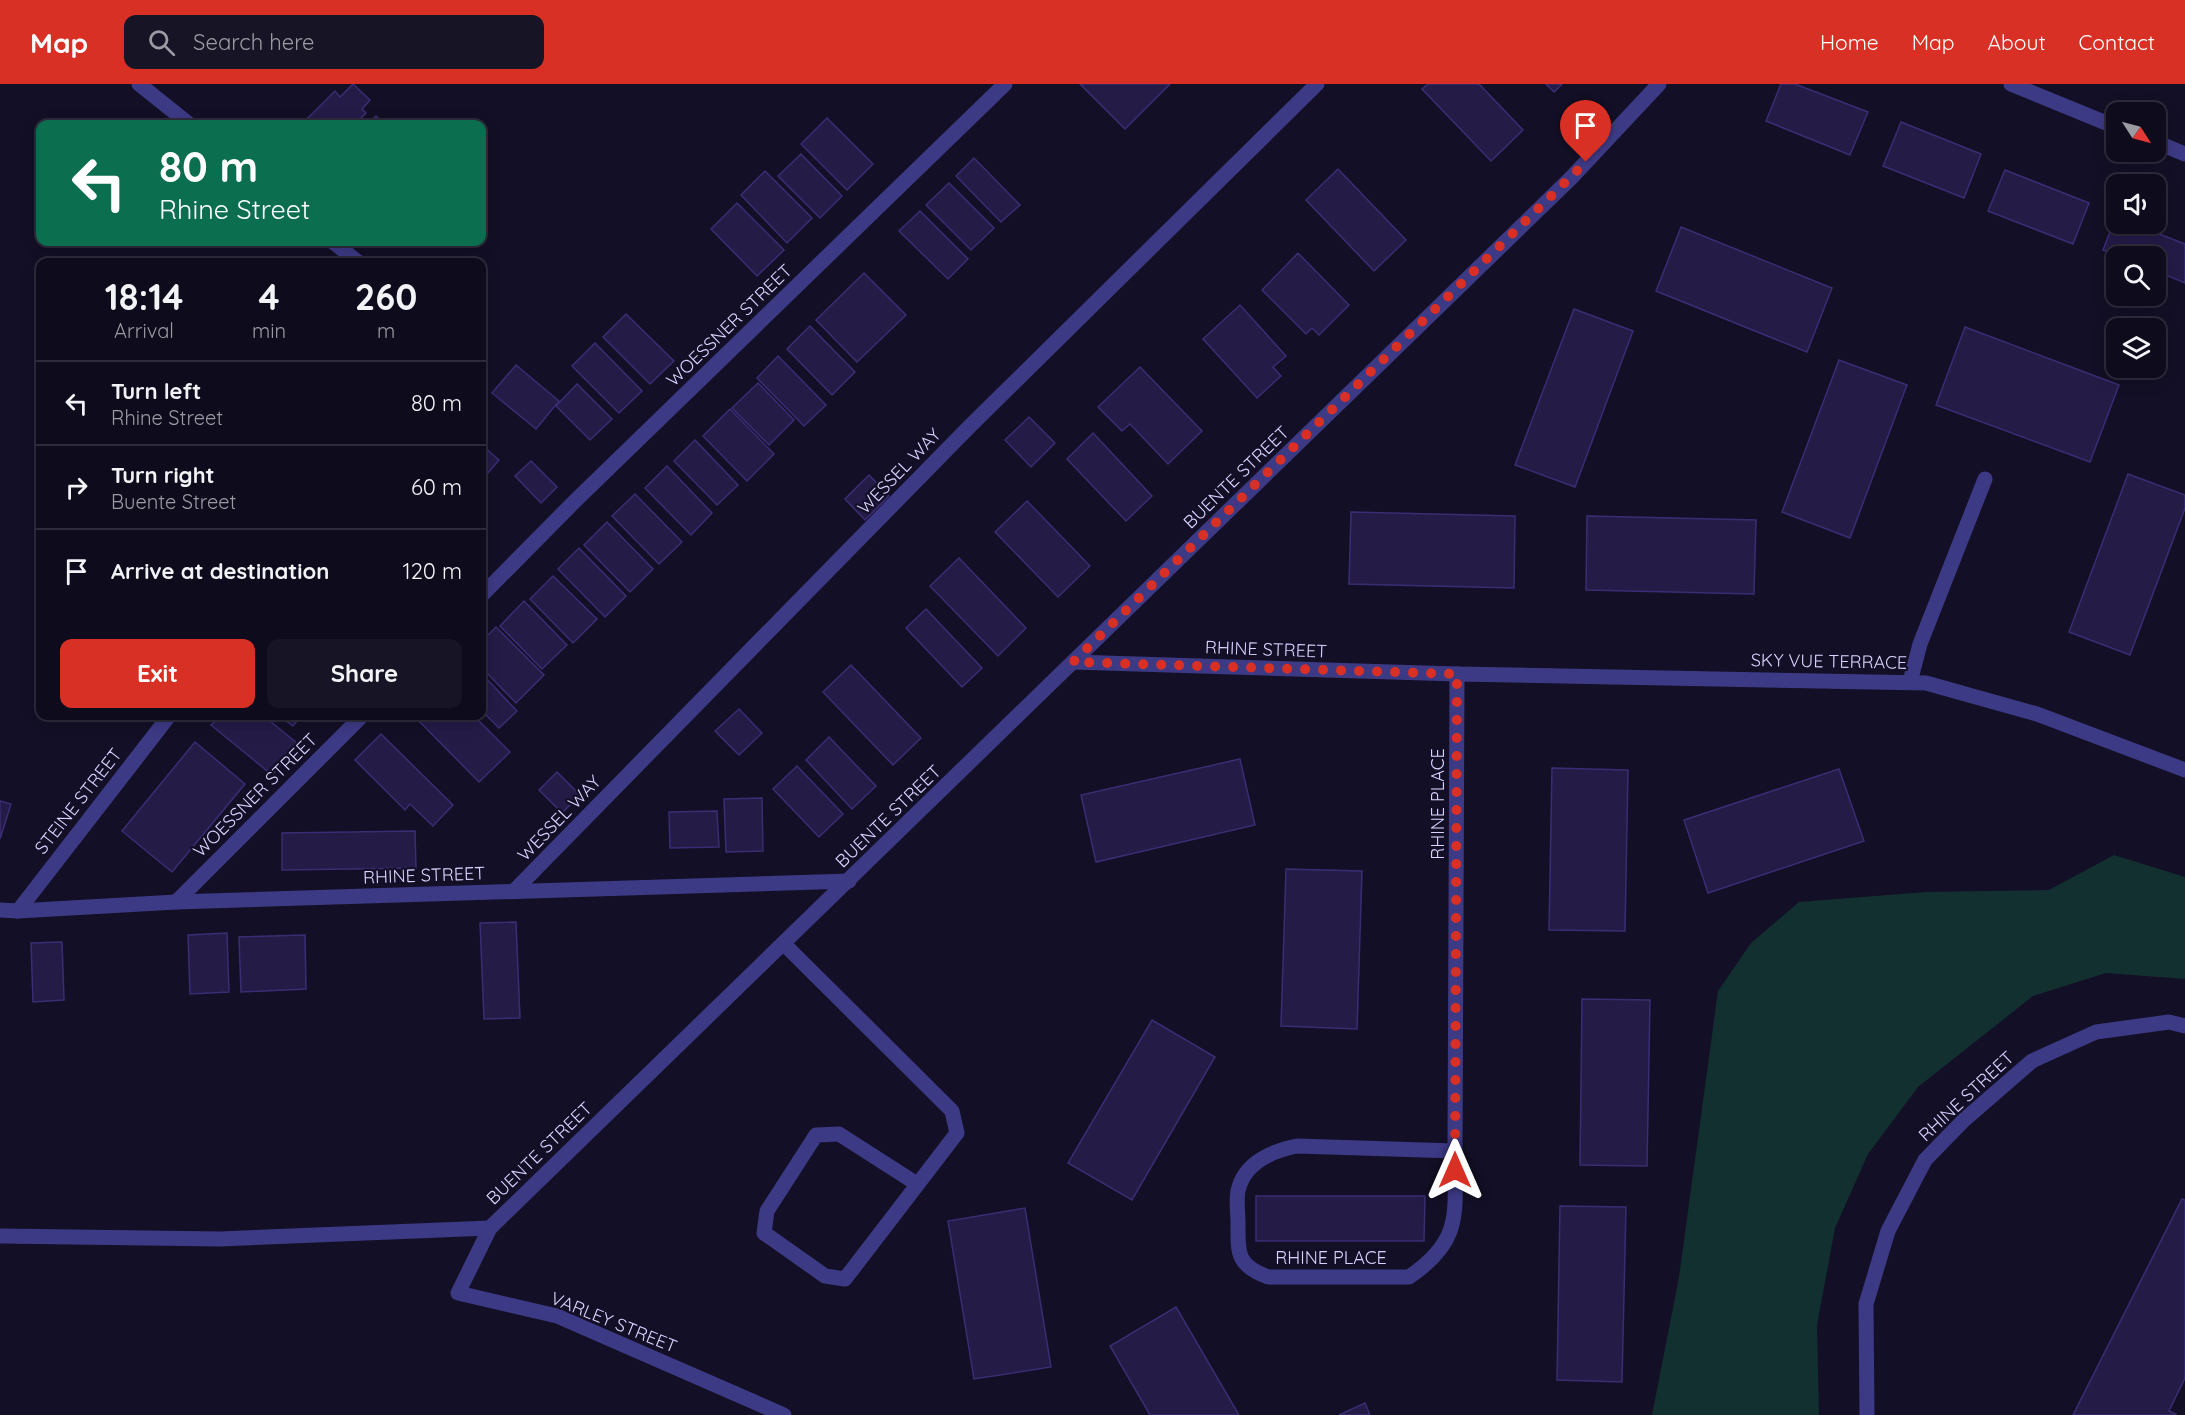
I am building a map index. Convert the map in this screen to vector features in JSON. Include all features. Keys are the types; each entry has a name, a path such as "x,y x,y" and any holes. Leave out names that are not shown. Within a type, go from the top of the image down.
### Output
{"street":[{"path":"139,84 184,120"},
{"name":"WOESSNER STREET","path":"486,591 575,501 1005,84"},
{"name":"WESSEL WAY","path":"514,891 962,434 1317,84"},
{"name":"BUENTE STREET","path":"0,1236 220,1239 490,1228 1571,178 1659,84"},
{"path":"2011,84 2106,123"},
{"path":"2166,146 2185,154"},
{"path":"338,246 353,258"},
{"path":"1910,682 1920,644 1985,479"},
{"name":"RHINE STREET","path":"1073,662 1457,674"},
{"name":"SKY VUE TERRACE","path":"1457,674 1926,683 2037,714 2185,770"},
{"name":"RHINE PLACE","path":"1455,1151 1297,1146 1277,1150 1260,1159 1247,1173 1238,1190 1238,1253 1245,1264 1255,1272 1268,1277 1409,1277 1428,1264 1444,1246 1454,1225 1455,1151 1457,674"},
{"name":"STEINE STREET","path":"18,911 166,720"},
{"name":"WOESSNER STREET","path":"176,902 358,720"},
{"name":"RHINE STREET","path":"0,910 18,911 176,902 849,881"},
{"path":"784,944 952,1111 957,1133 845,1279 825,1276 764,1233 767,1211 816,1135 839,1134 917,1184"},
{"name":"RHINE STREET","path":"1867,1415 1866,1304 1888,1232 1925,1160 1964,1120 2032,1061 2096,1032 2169,1022 2185,1026"},
{"name":"VARLEY STREET","path":"490,1228 458,1293 557,1316 784,1415"}],"green space":[{"path":"2114,855 2185,877 2185,979 2106,973 2033,996 1918,1087 1868,1154 1835,1228 1817,1325 1819,1415 1652,1415 1679,1277 1718,991 1751,943 1799,902 1926,892 2049,890"}],"building":[{"path":"353,84 370,100 362,109 366,113 359,120 306,120 335,91 340,97"},
{"path":"1080,84 1170,84 1125,129"},
{"path":"1428,84 1479,84 1523,130 1491,161 1422,89"},
{"path":"1546,84 1562,84 1554,92"},
{"path":"1781,84 1795,84 1868,112 1850,155 1766,121"},
{"path":"827,118 873,164 847,190 801,144"},
{"path":"1901,122 1981,154 1964,198 1883,166"},
{"path":"801,154 842,196 820,218 778,176"},
{"path":"974,158 1020,205 1001,222 956,176"},
{"path":"1338,169 1406,240 1374,271 1306,200"},
{"path":"2005,170 2089,203 2073,244 1988,211"},
{"path":"765,171 812,218 787,243 741,195"},
{"path":"949,183 994,228 971,250 926,205"},
{"path":"737,203 784,250 757,276 711,229"},
{"path":"920,211 968,259 948,279 899,231"},
{"path":"1681,227 1832,288 1807,352 1656,291"},
{"path":"2109,234 2160,234 2185,244 2185,283 2166,275 2166,246 2106,246 2106,251 2103,250"},
{"path":"1298,253 1349,305 1319,335 1312,328 1306,334 1262,290"},
{"path":"864,273 906,315 857,362 816,320"},
{"path":"1240,305 1286,356 1273,367 1281,376 1257,398 1203,339"},
{"path":"1574,309 1633,331 1575,487 1515,465"},
{"path":"626,314 674,361 650,384 603,337"},
{"path":"810,326 855,372 832,395 787,349"},
{"path":"1965,327 2119,385 2090,462 1936,405"},
{"path":"595,343 642,391 619,413 572,366"},
{"path":"778,356 826,405 804,426 757,378"},
{"path":"1839,360 1907,385 1850,538 1782,512"},
{"path":"516,365 559,401 536,429 492,393"},
{"path":"1140,367 1202,431 1168,464 1130,424 1122,431 1098,407"},
{"path":"758,383 794,420 769,445 732,408"},
{"path":"577,384 612,419 590,440 556,406"},
{"path":"730,409 774,454 747,481 703,436"},
{"path":"1029,417 1055,443 1031,467 1005,440"},
{"path":"1093,433 1152,496 1126,521 1067,459"},
{"path":"695,440 738,485 717,505 674,461"},
{"path":"486,449 499,460 486,475"},
{"path":"531,461 557,487 541,503 515,476"},
{"path":"667,466 712,513 691,535 645,488"},
{"path":"2128,474 2185,495 2185,508 2130,655 2069,632"},
{"path":"869,475 889,496 865,520 845,499"},
{"path":"635,494 682,542 659,564 612,516"},
{"path":"1027,501 1090,566 1058,597 995,532"},
{"path":"1351,512 1515,516 1514,588 1349,584"},
{"path":"1587,516 1756,520 1754,594 1586,590"},
{"path":"607,522 653,569 630,592 584,545"},
{"path":"579,548 626,596 605,617 558,569"},
{"path":"959,558 1026,628 998,656 930,586"},
{"path":"553,576 597,619 573,643 530,599"},
{"path":"524,601 567,645 542,669 500,626"},
{"path":"926,609 982,668 962,687 906,628"},
{"path":"496,627 544,675 516,703 486,672 486,637"},
{"path":"851,665 921,738 893,765 823,692"},
{"path":"486,678 517,711 499,728 486,715"},
{"path":"739,709 762,733 739,755 715,731"},
{"path":"216,720 269,720 298,744 272,775 211,725"},
{"path":"285,720 298,720 293,726"},
{"path":"418,720 478,720 510,752 479,782"},
{"path":"381,734 453,805 433,826 410,804 405,810 355,760"},
{"path":"829,737 876,786 852,809 806,760"},
{"path":"195,742 245,784 172,872 122,831"},
{"path":"1240,759 1255,825 1096,862 1081,795"},
{"path":"797,766 843,814 819,837 773,789"},
{"path":"1552,768 1628,770 1625,931 1549,930"},
{"path":"1839,769 1864,841 1708,893 1684,820"},
{"path":"557,772 580,795 562,813 539,790"},
{"path":"762,798 763,851 726,852 724,799"},
{"path":"0,801 11,804 0,839"},
{"path":"717,811 719,847 670,848 669,812"},
{"path":"415,831 416,868 282,870 282,833"},
{"path":"1286,869 1362,871 1357,1029 1281,1026"},
{"path":"516,922 520,1018 484,1019 480,923"},
{"path":"227,933 229,992 190,994 188,935"},
{"path":"305,935 306,989 241,992 239,937"},
{"path":"62,942 64,1000 33,1002 31,943"},
{"path":"1582,999 1650,1000 1647,1166 1580,1165"},
{"path":"1152,1020 1215,1057 1132,1200 1068,1163"},
{"path":"1256,1196 1425,1196 1424,1241 1256,1241"},
{"path":"2182,1199 2185,1200 2185,1378 2169,1411 2177,1415 2073,1415"},
{"path":"1560,1206 1626,1207 1622,1382 1557,1380"},
{"path":"1025,1208 1051,1367 974,1379 948,1221"},
{"path":"1176,1307 1239,1415 1150,1415 1110,1346"},
{"path":"1365,1403 1370,1415 1339,1415"}],"route":[{"path":"1455,1170 1457,674 1073,662 1586,162"}]}
